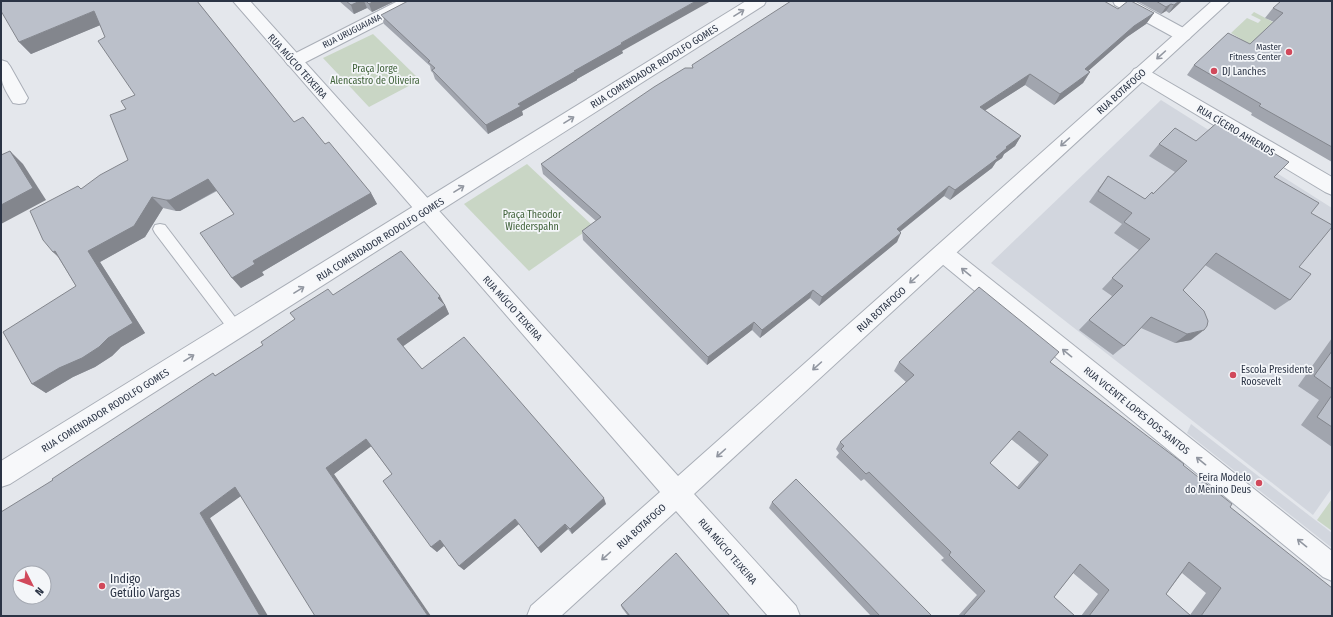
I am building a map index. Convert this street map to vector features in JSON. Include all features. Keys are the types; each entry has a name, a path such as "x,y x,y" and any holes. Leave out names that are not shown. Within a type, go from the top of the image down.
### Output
{"street":[{"name":"RUA MÚCIO TEIXEIRA","path":"241,1 786,616"},
{"name":"RUA URUGUAIANA","path":"294,61 411,1"},
{"name":"RUA COMENDADOR RODOLFO GOMES","path":"1,475 758,1"},
{"path":"1121,1 1183,35"},
{"name":"RUA BOTAFOGO","path":"541,616 1140,73 1222,1"},
{"path":"1,66 19,98"},
{"name":"RUA CÍCERO AHRENDS","path":"1140,73 1332,187"},
{"name":"RUA VICENTE LOPES DOS SANTOS","path":"943,253 1332,568"}],"lane":[{"path":"160,229 236,329"}],"shaded area":[{"name":"Escola Presidente Roosevelt","path":"1161,100 1332,208 1332,488 1313,515 991,263"},
{"name":"Feira Modelo do Menino Deus","path":"1191,424 1332,533 1332,548 1187,433"}],"green space":[{"name":"Master Fitness Center","path":"1254,12 1332,53 1332,80 1239,42 1241,39 1231,33 1247,18 1258,23 1261,20 1251,15"},
{"name":"Praça Jorge Alencastro de Oliveira","path":"373,34 420,80 369,107 323,58"},
{"name":"Praça Theodor Wiederspahn","path":"527,164 593,226 529,271 464,204"},
{"path":"1332,499 1332,531 1317,520"}],"building":[{"path":"1,1 197,1 294,122 303,117 325,144 329,142 371,193 253,261 255,264 232,278 200,233 234,214 208,179 170,200 152,197 134,226 88,251 133,323 108,338 99,347 82,358 59,368 32,384 3,332 76,286 55,251 53,252 43,240 30,211 78,186 81,189 100,175 128,160 110,115 126,109 121,101 135,95 98,41 105,37 94,11 19,42 1,11"},
{"path":"346,1 360,1 351,5"},
{"path":"366,1 374,1 369,4"},
{"path":"408,1 696,1 621,43 622,44 518,104 521,106 486,125 432,70 435,68 428,62 430,61 381,15"},
{"path":"791,1 1104,1 1118,9 1128,1 1131,1 1154,13 1134,26 1085,69 1090,72 1060,94 1030,74 980,107 1021,136 1006,147 1007,148 996,157 998,158 955,190 949,186 897,229 901,233 822,297 813,290 762,330 754,322 708,357 582,231 601,217 541,164 654,87 685,68 693,68 692,65"},
{"path":"1156,1 1179,1 1174,5 1171,4 1166,7"},
{"path":"1281,1 1332,1 1332,147 1259,106 1261,104 1194,65 1228,33 1250,44 1283,13 1273,8"},
{"path":"1219,121 1289,162 1274,177 1319,203 1311,213 1332,225 1332,227 1299,267 1311,274 1290,300 1216,253 1183,290 1204,311 1208,321 1204,330 1187,334 1151,317 1124,346 1089,320 1123,286 1112,278 1150,239 1124,222 1132,213 1098,191 1108,176 1145,199 1152,192 1153,194 1187,161 1159,144 1175,128 1196,141"},
{"path":"10,151 33,188 1,205 1,155"},
{"path":"401,251 440,296 438,298 445,305 397,339 422,369 464,337 604,498 570,529 565,524 538,548 515,519 459,566 440,540 431,547 383,481 392,474 366,439 326,468 428,616 315,616 235,487 200,513 260,616 1,616 1,512 53,480 52,479 213,373 215,376 263,345 261,342 295,319 290,313 328,289 333,295"},
{"path":"979,287 1059,352 1050,362 1184,464 1183,465 1232,504 1230,507 1332,588 1332,616 1201,616 1221,588 1189,562 1166,594 1191,616 1089,616 1109,590 1080,564 1054,597 1075,616 963,616 985,591 949,555 951,552 869,472 866,474 841,449 844,446 840,442 914,375 899,362","holes":["1019,431 1048,455 1019,489 990,463"]},
{"path":"1332,351 1332,389 1314,376"},
{"path":"1332,395 1332,427 1317,417"},
{"path":"796,479 932,616 880,616 772,502"},
{"path":"676,553 730,616 630,616 621,605"}],"place":[{"name":"Master Fitness Center","path":"1289,52"},
{"name":"DJ Lanches","path":"1214,71"},
{"name":"Escola Presidente Roosevelt","path":"1233,375"},
{"name":"Feira Modelo do Menino Deus","path":"1259,483"},
{"name":"Indigo Getúlio Vargas","path":"102,586"}]}
